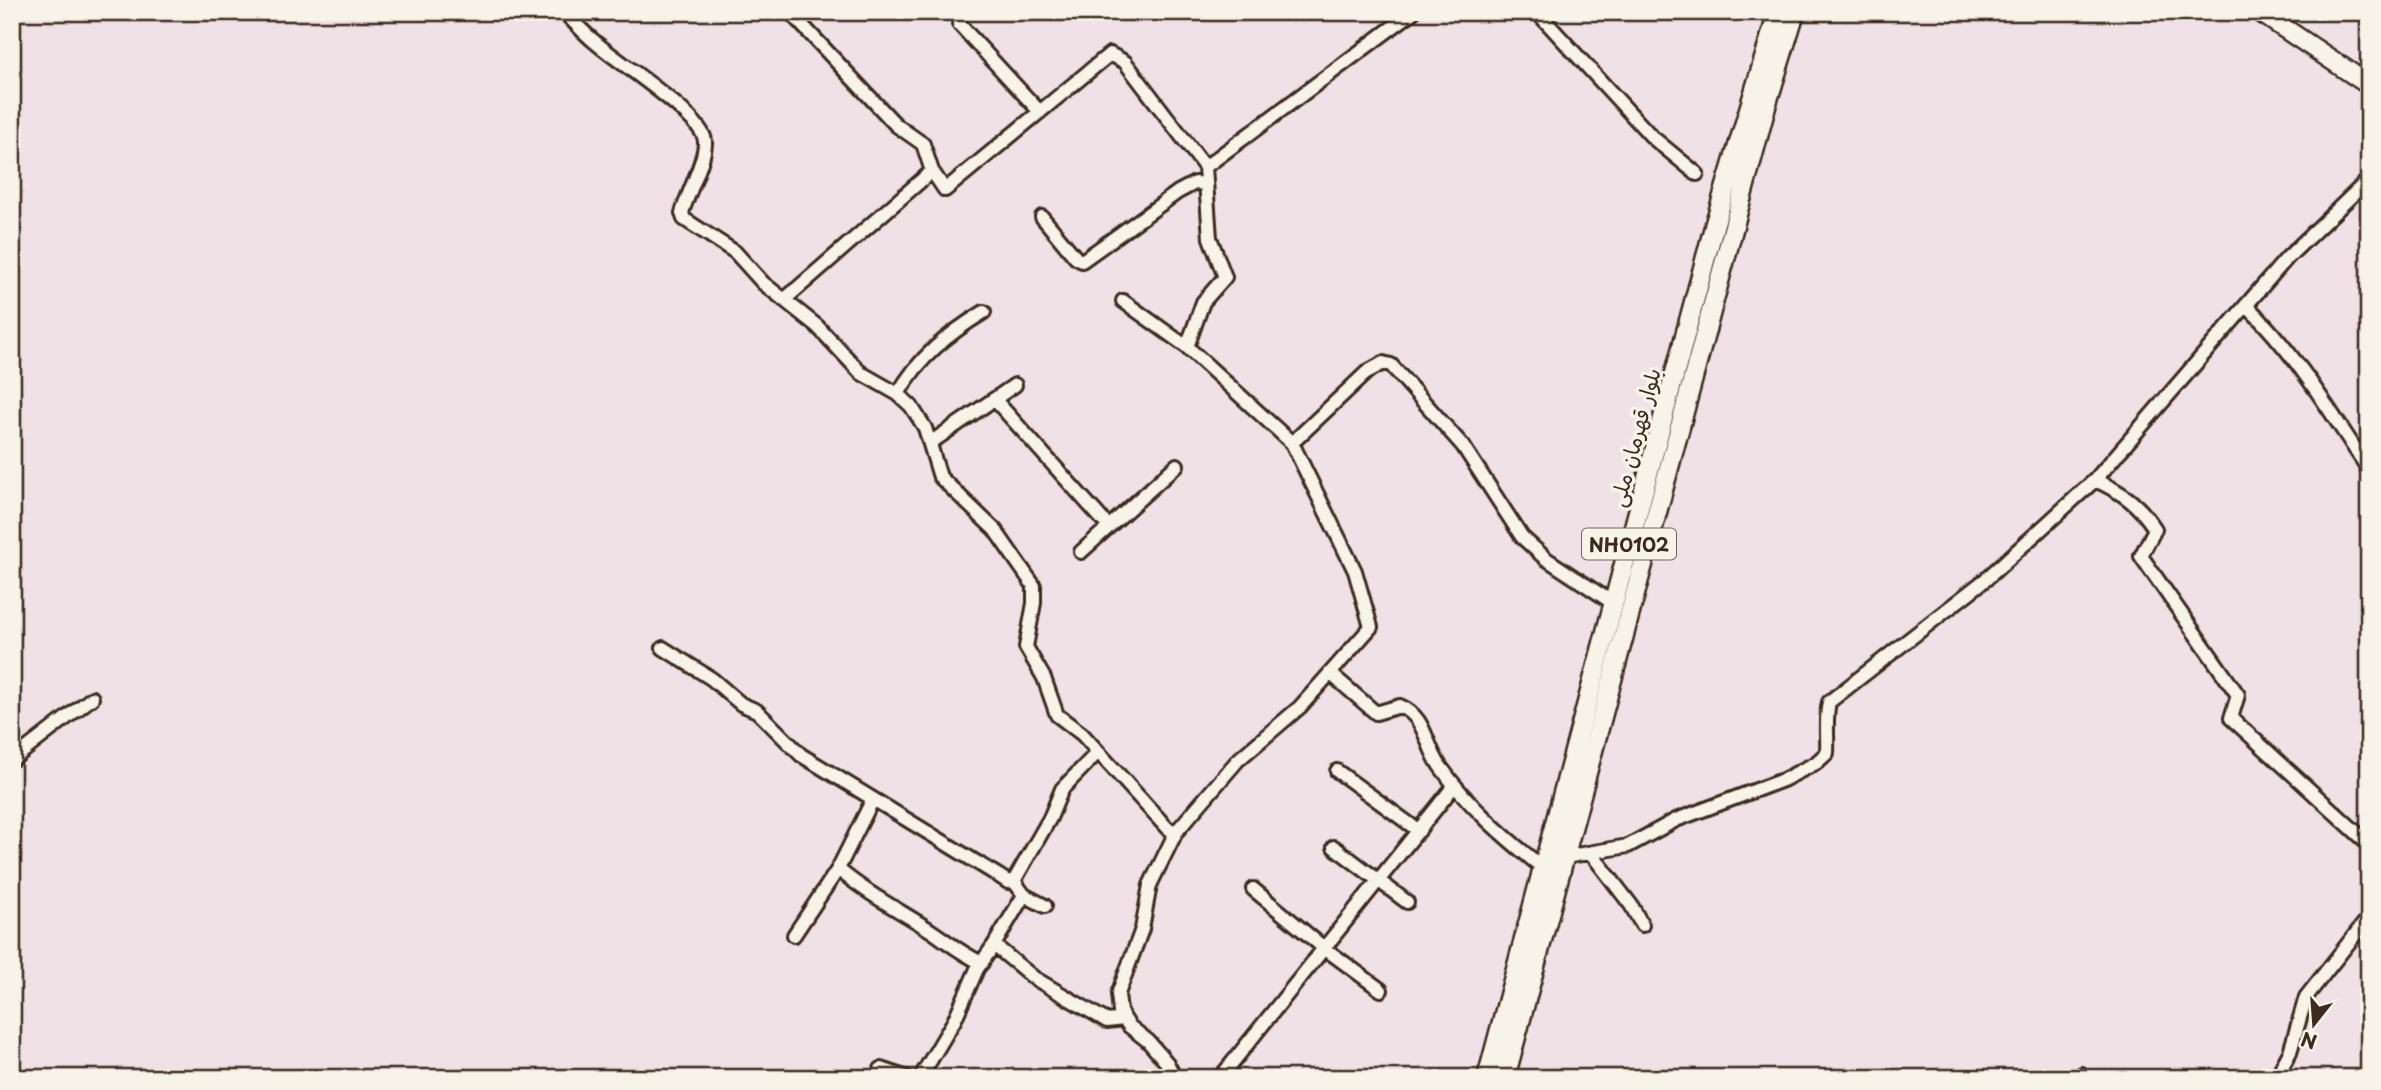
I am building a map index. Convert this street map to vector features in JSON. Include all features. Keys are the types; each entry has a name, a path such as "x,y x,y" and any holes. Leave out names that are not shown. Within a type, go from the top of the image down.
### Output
{"highway":[{"name":"بلوار قهرمان ملی","path":"1486,1078 1715,223 1778,12"},
{"name":"بلوار قهرمان ملی","path":"1506,1078 1767,103 1795,12"},
{"path":"2260,12 2369,85"}],"street":[{"path":"564,12 594,42 684,111 700,128 705,139 704,151 684,204 684,219 735,252 763,283 817,326 861,373 898,394 925,428 940,477 995,530 1034,586 1034,603 1026,647 1044,678 1057,715 1098,752 1167,828 1176,832"},
{"path":"790,12 897,125 922,144 932,171 945,190 1110,54 1125,62 1205,167 1210,238 1225,277 1203,302 1186,347"},
{"path":"1205,167 1413,12"},
{"path":"1537,12 1652,137 1697,174"},
{"path":"959,24 1040,112"},
{"path":"784,300 932,171"},
{"path":"1565,857 1628,846 1676,820 1783,780 1816,763 1827,753 1828,735 1825,728 1829,702 1985,580 2095,480 2287,258 2369,179"},
{"path":"1042,217 1076,258 1082,261 1178,192 1195,183 1205,184"},
{"path":"1123,301 1186,347 1292,443 1355,571 1371,627 1300,707 1238,760 1176,832 1150,885 1142,929 1118,994 1119,1012 1167,1063 1175,1078"},
{"path":"2246,305 2277,334 2312,379 2369,470"},
{"path":"898,394 913,368 951,333 984,312"},
{"path":"1292,443 1367,372 1383,363 1391,365 1463,446 1522,537 1545,558 1613,603"},
{"path":"930,443 996,401 1015,385"},
{"path":"996,401 1108,527"},
{"path":"1082,552 1177,465"},
{"path":"2095,480 2122,491 2143,510 2155,529 2141,556 2238,695 2231,718 2369,844"},
{"path":"663,648 772,723 801,755 999,877 1014,881 1024,895 1045,906"},
{"path":"1330,673 1376,713 1399,706 1419,718 1434,756 1454,786 1504,837 1543,868"},
{"path":"12,760 92,698"},
{"path":"1014,881 1050,818 1062,789 1098,752"},
{"path":"1337,771 1419,831"},
{"path":"1220,1078 1454,786"},
{"path":"794,935 838,869 873,799"},
{"path":"1334,847 1407,902"},
{"path":"1591,853 1631,905 1642,925"},
{"path":"838,869 955,951 982,962"},
{"path":"1253,889 1324,948 1381,990"},
{"path":"920,1078 954,1021 982,962 1024,895"},
{"path":"2276,1078 2290,1052 2306,997 2369,917"},
{"path":"994,945 1034,978 1107,1021 1124,1019"},
{"path":"888,1073 908,1078"}]}
